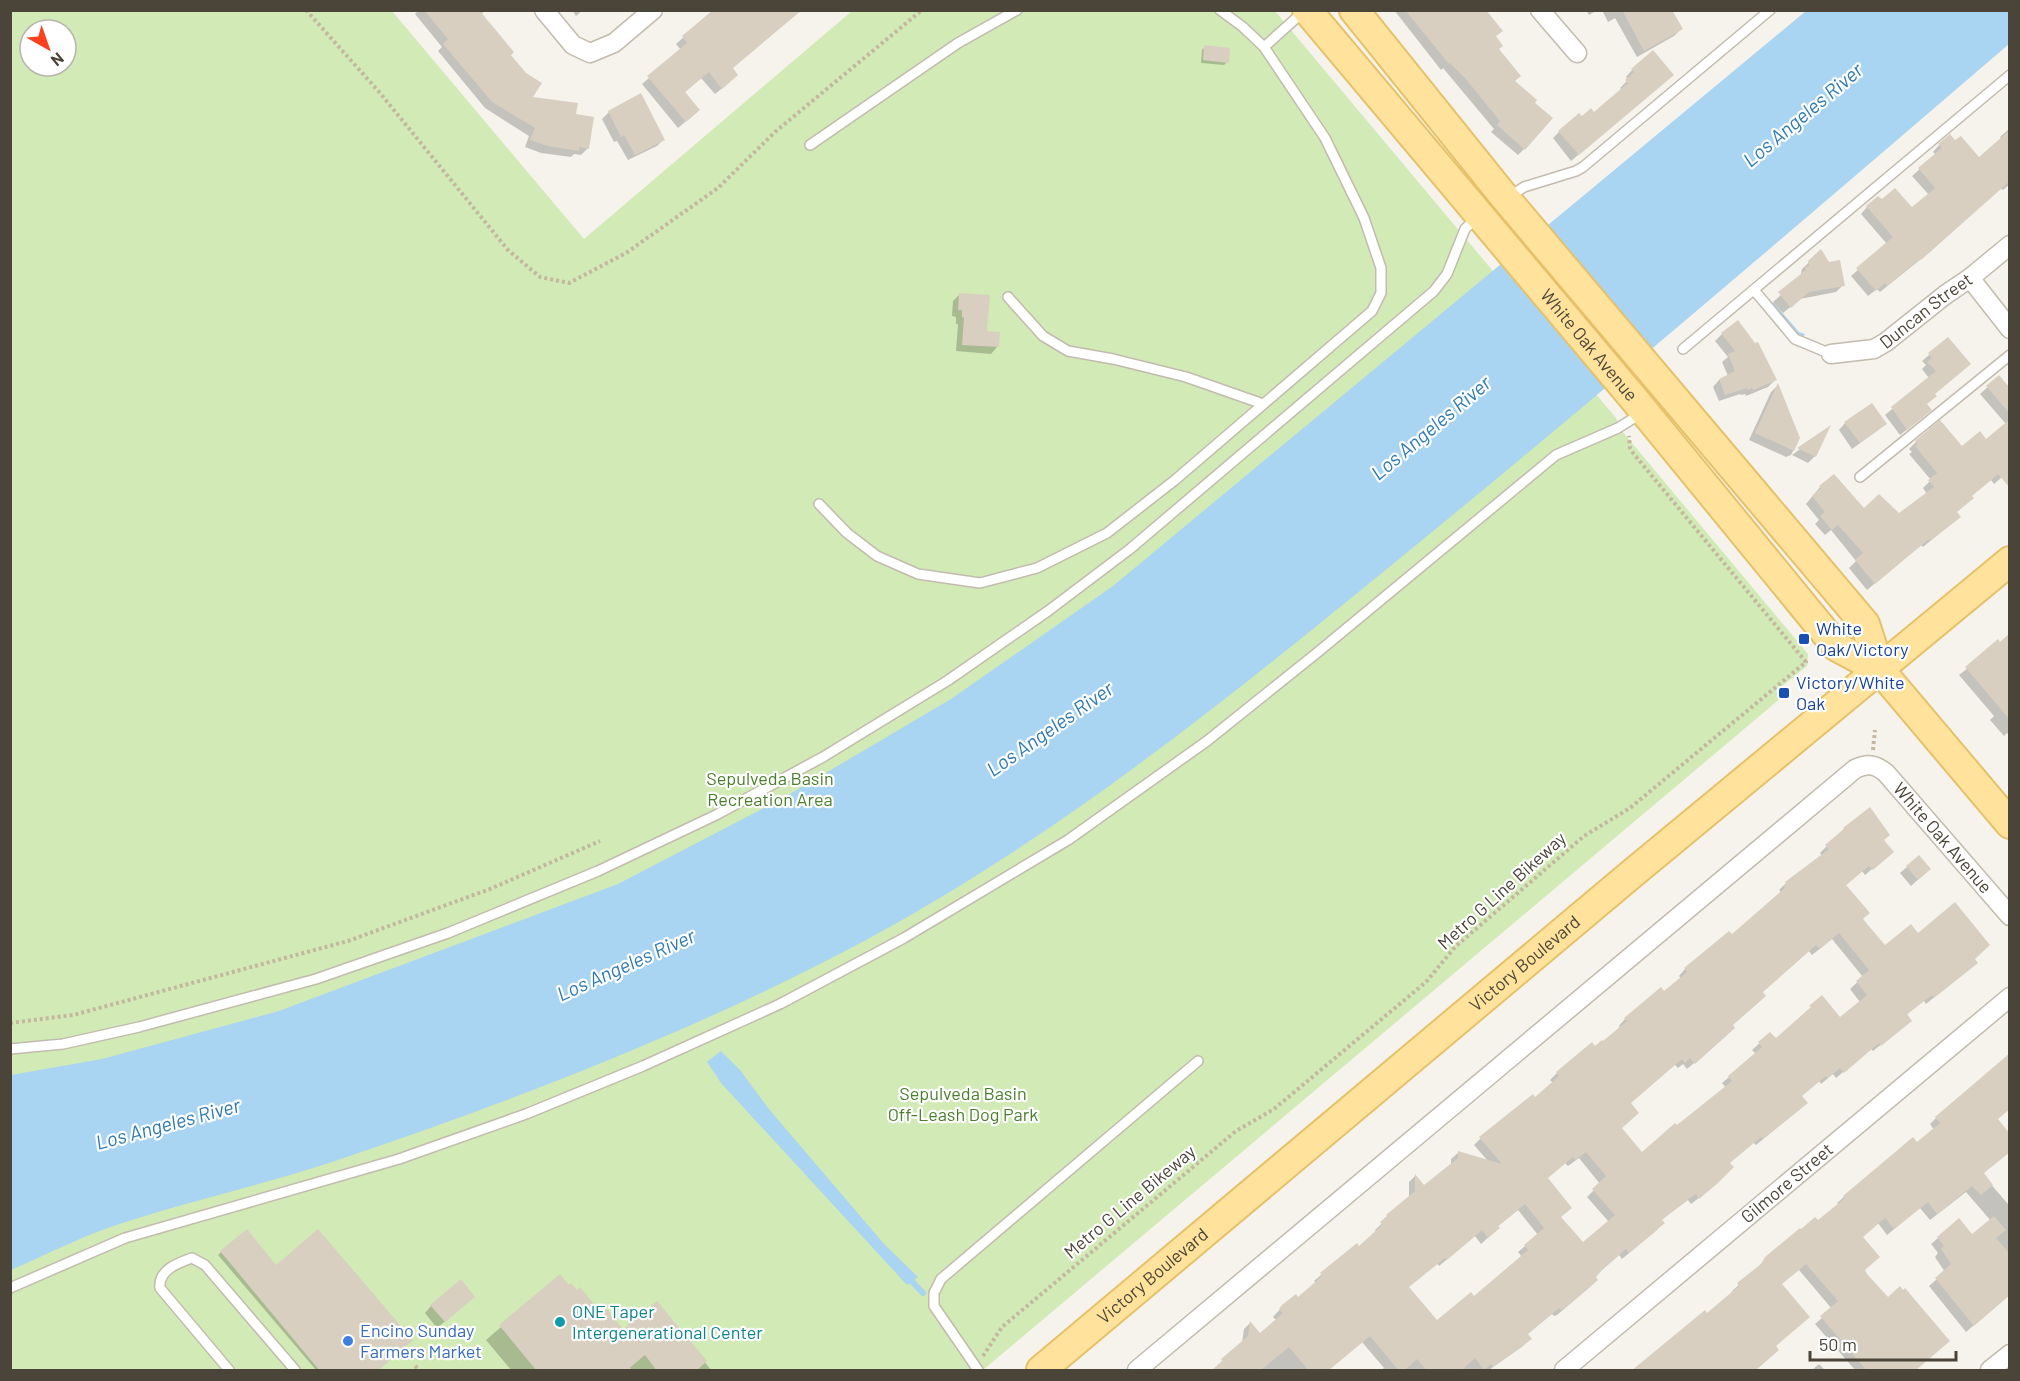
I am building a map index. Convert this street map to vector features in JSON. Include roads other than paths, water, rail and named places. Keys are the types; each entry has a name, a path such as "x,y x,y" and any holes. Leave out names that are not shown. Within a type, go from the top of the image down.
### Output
{"main road":[{"name":"White Oak Avenue","path":"1306,10 1486,223 1637,414 1837,646 1880,670 2010,824"},
{"name":"White Oak Avenue","path":"1354,10 1512,205 1865,624 1880,670"},
{"name":"Victory Boulevard","path":"1041,1371 1634,872 2010,561"}],"street":[{"path":"544,10 573,45 590,53 614,43 653,10"},
{"path":"1540,10 1576,53"},
{"name":"Duncan Street","path":"1831,354 1874,349 1886,342 2010,245"},
{"path":"1970,278 2010,329"},
{"name":"White Oak Avenue","path":"1137,1371 1855,769 1871,765 1886,773 2010,916"},
{"name":"Gilmore Street","path":"1564,1371 2010,997"},
{"path":"1990,1371 2010,1354"}],"lane":[{"path":"810,145 958,43 1017,10"},
{"path":"819,504 847,533 877,556 918,574 980,583 1038,568 1107,532 1175,480 1372,311 1381,292 1381,268 1364,218 1325,138 1264,47 1220,10"},
{"path":"1264,47 1306,10"},
{"path":"1512,205 1524,186 1583,167 1770,10"},
{"path":"1683,349 2010,75"},
{"path":"10,1049 63,1044 139,1027 316,979 448,933 598,871 716,815 823,757 947,681 1048,611 1130,549 1434,291 1447,274 1465,230 1486,223"},
{"path":"1754,290 1795,339 1831,354"},
{"path":"1008,297 1043,336 1068,351 1113,359 1186,377 1263,404"},
{"path":"1860,477 2010,355"},
{"path":"10,1288 124,1238 399,1159 526,1114 643,1066 780,1004 894,943 1068,840 1207,741 1556,454 1618,428 1637,414"},
{"path":"977,1369 934,1306 933,1293 941,1279 1198,1061"},
{"path":"229,1371 160,1288 159,1282 162,1275 178,1263 192,1258 205,1265 295,1371"}],"water":[{"name":"Los Angeles River","path":"1806,11 2009,11 2009,44 1782,239 1476,496 1207,713 1075,810 1007,856 866,940 738,1004 673,1033 473,1113 312,1168 116,1225 11,1270 11,1075 102,1059 279,1011 618,884 785,797 951,699 1113,586"},
{"path":"1766,302 1774,303 1799,332 1805,334 1797,347 1765,309"},
{"path":"721,1051 740,1070 768,1108 884,1244 918,1277 907,1285 721,1083 707,1062"}],"waterway":[{"path":"907,1276 923,1293"}],"place":[{"name":"White Oak/Victory","path":"1804,639"},
{"name":"Victory/White Oak","path":"1784,693"},
{"name":"ONE Taper Intergenerational Center","path":"560,1322"},
{"name":"Encino Sunday Farmers Market","path":"348,1341"}],"park label":[{"name":"Sepulveda Basin Recreation Area","path":"770,789"},
{"name":"Sepulveda Basin Off-Leash Dog Park","path":"963,1104"}]}
